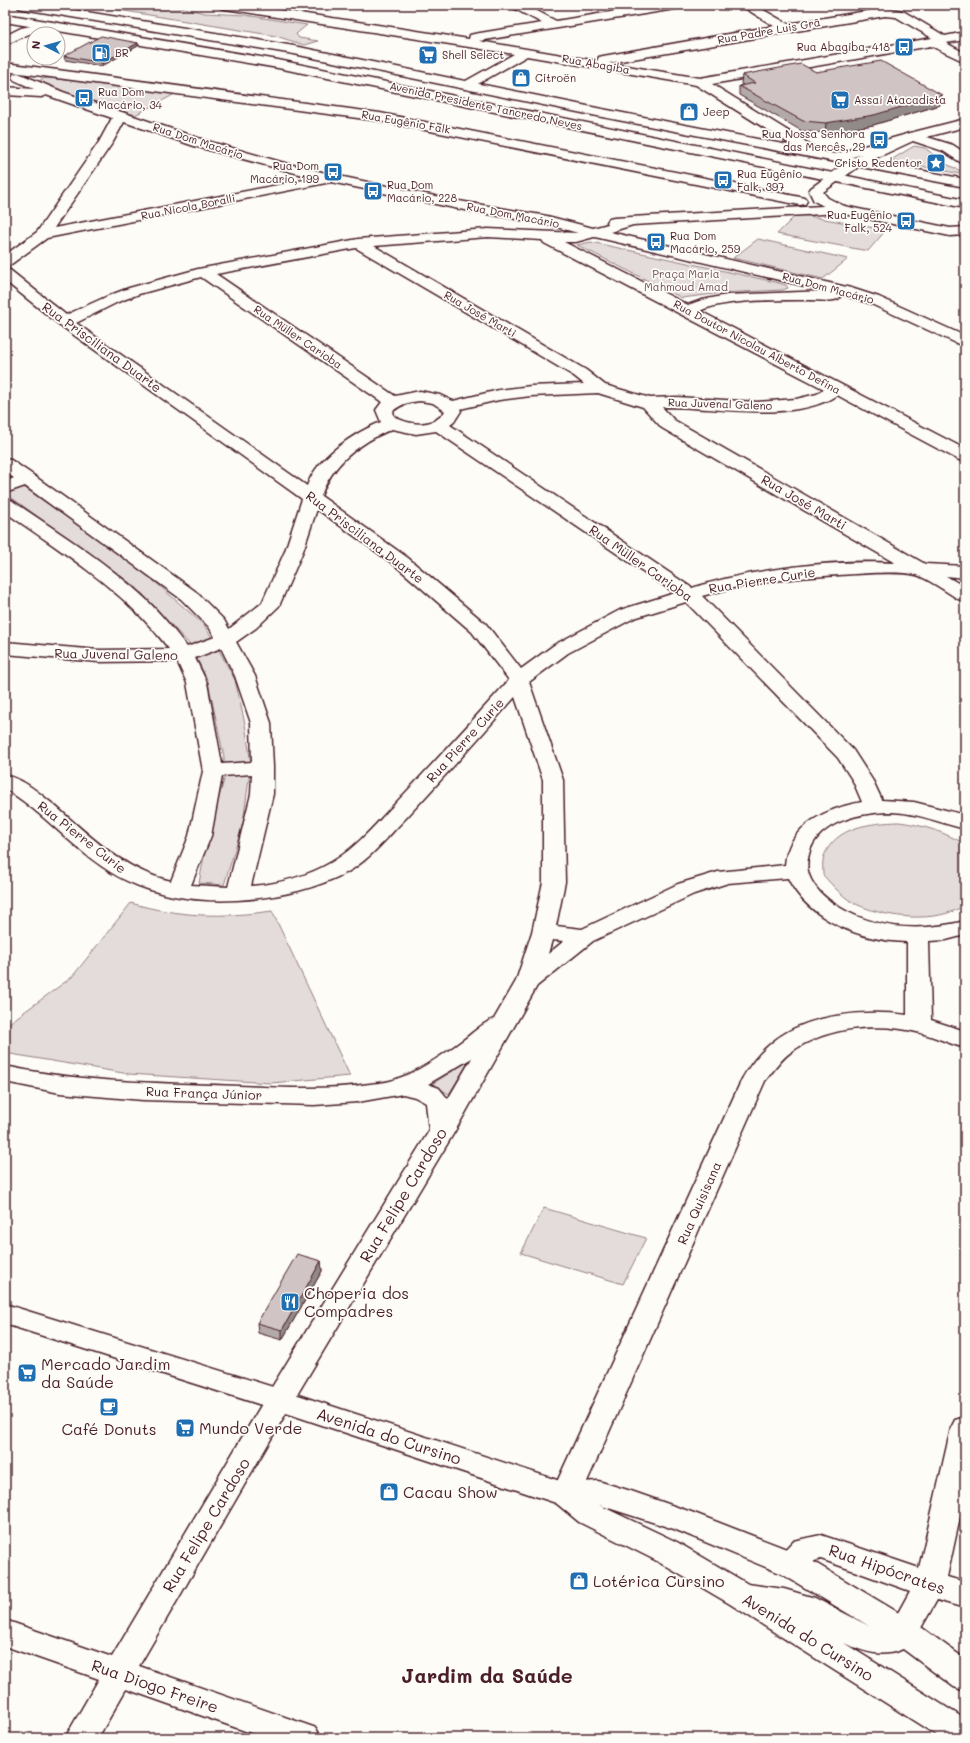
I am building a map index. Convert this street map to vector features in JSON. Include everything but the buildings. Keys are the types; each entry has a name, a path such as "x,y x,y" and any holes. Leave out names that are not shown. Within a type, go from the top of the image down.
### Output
{"main road":[{"name":"Avenida Presidente Tancredo Neves","path":"23,5 294,50 597,112 965,183"},
{"name":"Rua Abagiba","path":"225,5 459,41 700,82 965,36"},
{"path":"517,5 554,24"},
{"path":"459,41 674,5"},
{"path":"746,5 786,28"},
{"name":"Rua Padre Luis Grã","path":"587,63 786,28 890,12 898,14 965,58"},
{"name":"Avenida Presidente Tancredo Neves","path":"5,18 51,26"},
{"name":"Avenida Presidente Tancredo Neves","path":"66,29 278,64 965,204"},
{"path":"5,41 26,31"},
{"path":"469,85 526,52"},
{"path":"5,90 16,81 10,70"},
{"name":"Rua Dom Macário","path":"10,70 58,95 229,152 334,179 459,205 547,220 595,233 846,291 874,300 965,342"},
{"name":"Rua Eugênio Falk","path":"10,70 380,117 800,200"},
{"path":"700,82 814,153"},
{"name":"Rua Dom Macário","path":"5,90 58,95"},
{"path":"5,262 42,235 106,142 120,116"},
{"path":"835,157 965,123"},
{"path":"948,148 946,138 948,133 965,123"},
{"path":"106,142 119,134 142,124"},
{"path":"753,213 800,200 816,191 856,162 911,137 948,148 965,159"},
{"name":"Rua Nicola Boralli","path":"42,235 334,179"},
{"path":"816,191 819,198 840,209 965,235"},
{"name":"Rua Doutor Nicolau Alberto Defina","path":"459,205 517,223 965,456"},
{"path":"454,235 517,223 547,220 628,222 753,213 840,209"},
{"path":"65,322 113,299 134,291 203,272 358,243 454,235 511,234 576,238 628,222"},
{"path":"950,232 965,231"},
{"name":"Rua José Marti","path":"358,243 535,346 580,373 600,388"},
{"name":"Rua Müller Carioba","path":"203,272 393,402"},
{"name":"Rua Prisciliana Duarte","path":"5,273 65,322 402,562 479,628 519,680 553,780 554,882 544,932"},
{"path":"781,296 799,288 801,285 799,279"},
{"path":"688,311 705,303 717,300 781,296 824,295 874,300"},
{"path":"451,406 507,394 530,391 600,388 649,403"},
{"name":"Rua Juvenal Galeno","path":"649,403 677,402 757,407 796,404 822,397 835,389"},
{"path":"410,397 439,399 451,406 454,411 452,416 447,421 439,425 420,428 400,426 392,423 384,414 384,410 393,402 410,397"},
{"name":"Rua José Marti","path":"649,403 668,424 965,595"},
{"name":"Rua Juvenal Galeno","path":"5,648 99,656 184,655 226,640 249,624 270,606 294,551 317,482 332,461 357,440 392,423"},
{"name":"Rua Müller Carioba","path":"439,425 689,594 846,754 863,781 875,807"},
{"path":"5,464 188,595 217,624 226,640 245,676 261,723 263,767 262,794 238,893"},
{"path":"5,488 27,479"},
{"path":"5,504 100,570 126,591 156,621 184,655 197,683 213,771 200,836 178,890"},
{"path":"100,570 134,556"},
{"name":"Rua Pierre Curie","path":"5,781 20,788 80,838 118,867 140,879 178,890 224,894 278,888 299,883 338,868 354,858 442,767 519,680 561,649 613,621 647,606 713,587 746,580 810,571 876,567 965,572"},
{"path":"213,771 263,767"},
{"path":"965,823 933,811 906,807 875,807 850,811 834,816 812,830 803,840 798,851 796,863 803,886 812,897 825,908 838,916 873,930 918,935 947,933 965,928"},
{"name":"Rua Felipe Cardoso","path":"528,981 585,936 686,889 726,877 797,870"},
{"path":"544,932 585,936"},
{"name":"Rua Felipe Cardoso","path":"81,1738 279,1400 442,1131 528,981 544,932"},
{"path":"918,935 919,1025"},
{"name":"Rua França Júnior","path":"5,1074 28,1080 72,1086 164,1093 317,1098 362,1094 403,1086 457,1057 480,1040 509,1013"},
{"name":"Rua Quisisana","path":"566,1495 754,1079 770,1058 783,1046 812,1030 853,1021 888,1020 919,1025 958,1036 965,1040"},
{"name":"Rua França Júnior","path":"403,1086 424,1090 435,1097 441,1108 442,1131"},
{"name":"Avenida do Cursino","path":"5,1314 279,1400 566,1495 598,1494 631,1503 684,1521 791,1564 903,1631 965,1677"},
{"path":"741,1595 805,1607 856,1634 873,1641 889,1641 903,1631 930,1585 965,1428"},
{"name":"Avenida do Cursino","path":"566,1495 589,1514 666,1551 741,1595 965,1736"},
{"name":"Rua Hipócrates","path":"791,1564 804,1550 821,1547 930,1585 965,1595"},
{"name":"Rua Diogo Freire","path":"5,1633 304,1738"}],"green space":[{"path":"89,5 171,5 205,13 245,15 307,25 296,34 299,38 318,41 304,45 276,36"},
{"path":"49,78 175,94 135,115 41,86 41,79"},
{"path":"914,146 925,148 944,163 965,173 965,175 891,160"},
{"path":"797,214 886,230 868,251 777,234"},
{"path":"758,239 848,259 823,279 733,258"},
{"name":"Praça Maria Mahmoud Amad","path":"591,242 775,282 786,285 788,288 783,290 722,293 682,298 577,245"},
{"path":"5,474 124,557 153,580 204,625 235,680 245,724 251,764 243,823 224,885 199,883 208,835 224,780 224,757 208,682 191,646 137,588 5,493"},
{"path":"899,822 933,830 965,844 965,905 954,911 941,915 926,917 897,916 870,910 858,905 839,892 823,875 824,856 837,838 846,832 866,825"},
{"path":"131,903 183,914 236,915 272,911 350,1076 271,1083 129,1074 5,1053 5,1026 72,977"},
{"path":"469,1061 449,1094 432,1084"},
{"path":"544,1208 646,1238 623,1284 521,1253"}],"place":[{"name":"Rua Abagiba, 418","path":"904,47"},
{"name":"BR","path":"101,53"},
{"name":"Shell Select","path":"428,55"},
{"name":"Citroën","path":"521,78"},
{"name":"Rua Dom Macário, 34","path":"84,98"},
{"name":"Assaí Atacadista","path":"840,100"},
{"name":"Jeep","path":"689,112"},
{"name":"Rua Nossa Senhora das Mercês, 29","path":"879,140"},
{"name":"Cristo Redentor","path":"936,163"},
{"name":"Rua Dom Macário, 199","path":"333,172"},
{"name":"Rua Eugênio Falk, 397","path":"723,180"},
{"name":"Rua Dom Macário, 228","path":"373,191"},
{"name":"Rua Eugênio Falk, 524","path":"906,221"},
{"name":"Rua Dom Macário, 259","path":"656,242"},
{"name":"Choperia dos Compadres","path":"290,1302"},
{"name":"Mercado Jardim da Saúde","path":"27,1373"},
{"name":"Café Donuts","path":"109,1407"},
{"name":"Mundo Verde","path":"185,1428"},
{"name":"Cacau Show","path":"389,1492"},
{"name":"Lotérica Cursino","path":"579,1581"}],"district":[{"name":"Jardim da Saúde","path":"487,1676"}]}
